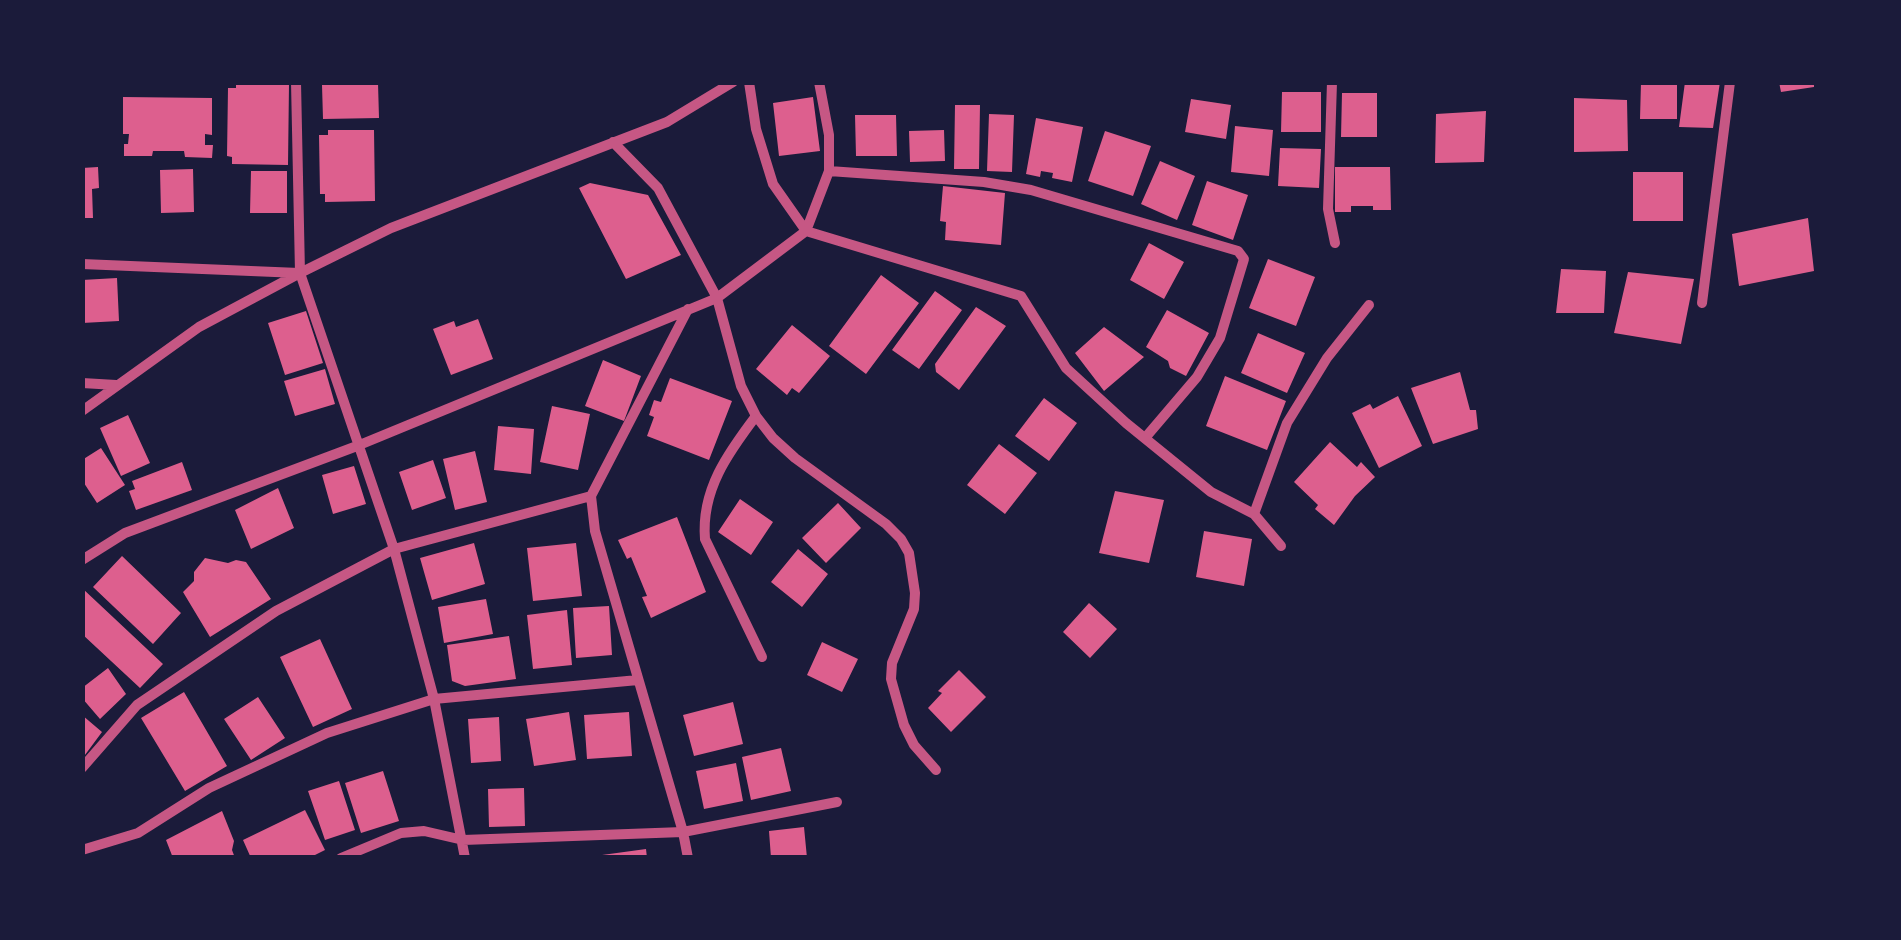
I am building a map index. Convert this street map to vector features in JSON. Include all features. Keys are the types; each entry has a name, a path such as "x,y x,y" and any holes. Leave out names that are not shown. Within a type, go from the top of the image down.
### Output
{"street":[{"path":"296,82 300,273 394,550 434,699 465,858"},
{"path":"82,412 198,327 300,273 391,228 666,122 733,82"},
{"path":"750,82 756,129 773,184 806,232 1021,296 1066,368 1212,492 1254,514 1281,546"},
{"path":"82,560 126,532 356,446 717,298 806,232 829,171 829,135 819,82"},
{"path":"1332,82 1328,209 1335,243"},
{"path":"1702,303 1730,82"},
{"path":"613,142 658,188 717,298 741,386 756,416 794,458 901,539 908,553 916,594 914,609 892,663 891,678 904,726 914,745 936,770"},
{"path":"829,171 984,182 1031,190 1238,251 1244,259 1220,338 1197,377 1144,438"},
{"path":"82,264 300,273"},
{"path":"1254,514 1288,423 1327,358 1370,305"},
{"path":"688,858 595,531 591,496 689,308"},
{"path":"82,383 117,385"},
{"path":"756,416 708,492 703,522 705,539 762,657"},
{"path":"82,768 137,706 276,611 394,550 591,496"},
{"path":"82,850 138,834 209,788 327,733 434,699 638,680"},
{"path":"342,858 401,833 424,831 463,840 683,832 837,802"}],"building":[{"path":"1641,82 1677,82 1677,119 1640,119"},
{"path":"1685,82 1720,82 1713,128 1679,127"},
{"path":"1779,82 1814,82 1814,87 1781,92"},
{"path":"236,83 289,84 288,165 232,164 232,157 227,156 228,88 236,88"},
{"path":"378,83 379,118 323,119 322,85"},
{"path":"1282,92 1321,92 1321,132 1281,132"},
{"path":"1342,93 1377,93 1377,137 1341,137"},
{"path":"123,97 212,98 212,135 205,134 205,145 213,145 212,158 185,157 184,151 124,156 129,134 123,134"},
{"path":"813,97 820,151 779,156 773,103"},
{"path":"1574,98 1627,100 1628,151 1574,152"},
{"path":"1191,99 1231,105 1226,139 1185,132"},
{"path":"955,105 980,105 979,169 954,169"},
{"path":"1486,111 1484,162 1435,163 1436,114"},
{"path":"989,114 1014,115 1012,172 987,171"},
{"path":"855,115 896,115 897,156 856,156"},
{"path":"1036,118 1083,127 1072,182 1052,178 1053,173 1041,171 1040,177 1026,174"},
{"path":"1235,126 1273,130 1269,176 1231,172"},
{"path":"328,130 374,130 375,201 325,202 325,194 320,194 319,135 328,135"},
{"path":"944,130 945,161 910,162 909,131"},
{"path":"1105,131 1151,146 1133,196 1088,181"},
{"path":"1280,148 1321,149 1319,188 1278,186"},
{"path":"1160,161 1195,176 1177,220 1141,204"},
{"path":"98,167 99,188 92,189 93,218 82,218 82,168"},
{"path":"1335,167 1390,167 1391,210 1351,206 1351,212 1335,212"},
{"path":"193,169 194,212 161,213 160,170"},
{"path":"251,171 287,171 287,213 250,213"},
{"path":"1633,172 1683,172 1683,221 1633,221"},
{"path":"1207,181 1248,195 1233,240 1192,225"},
{"path":"590,183 648,195 681,255 626,279 579,188"},
{"path":"943,186 1005,193 1001,245 945,240 946,222 940,221"},
{"path":"1808,218 1814,271 1739,286 1732,234"},
{"path":"1149,243 1184,262 1164,299 1130,280"},
{"path":"1268,259 1315,277 1296,326 1249,308"},
{"path":"1561,269 1606,271 1604,313 1556,313"},
{"path":"1628,272 1694,279 1681,344 1614,333"},
{"path":"881,275 919,303 866,374 829,346"},
{"path":"117,278 119,321 82,323 82,280"},
{"path":"935,291 962,310 919,369 892,350"},
{"path":"976,307 1006,326 959,390 936,372 935,364"},
{"path":"1167,310 1209,333 1186,376 1146,347"},
{"path":"306,311 323,363 285,375 268,323"},
{"path":"478,319 493,359 451,375 433,329 454,321 456,327"},
{"path":"792,325 830,356 799,393 792,388 787,395 756,369"},
{"path":"1104,327 1144,357 1104,391 1075,353"},
{"path":"1258,333 1305,353 1287,393 1241,373"},
{"path":"603,360 641,376 624,421 585,406"},
{"path":"325,369 335,404 295,416 284,381"},
{"path":"1460,372 1470,410 1476,410 1478,429 1433,444 1411,388"},
{"path":"1225,376 1286,401 1267,450 1206,426"},
{"path":"670,378 732,401 709,460 647,436 654,417 649,415 654,400 661,402"},
{"path":"1398,396 1422,446 1379,468 1352,413 1370,404 1373,409"},
{"path":"1044,398 1077,423 1049,461 1015,436"},
{"path":"552,406 590,414 578,470 540,462"},
{"path":"128,415 150,463 121,476 100,428"},
{"path":"498,426 534,429 531,474 494,470"},
{"path":"1330,442 1357,467 1361,462 1375,477 1334,525 1315,509 1318,505 1294,482"},
{"path":"999,444 1037,473 1005,514 967,485"},
{"path":"101,448 125,485 97,503 82,480 82,460"},
{"path":"475,451 487,502 455,510 443,459"},
{"path":"433,460 446,498 412,510 399,472"},
{"path":"182,462 192,490 136,510 129,491 135,489 132,481"},
{"path":"354,466 366,504 333,514 322,475"},
{"path":"278,488 294,528 251,549 235,510"},
{"path":"1115,491 1164,500 1149,563 1099,553"},
{"path":"740,499 773,522 751,555 718,532"},
{"path":"838,503 861,528 826,563 802,538"},
{"path":"677,517 706,592 651,618 642,597 647,596 631,557 627,559 618,540"},
{"path":"1204,531 1252,539 1244,586 1196,577"},
{"path":"474,543 485,584 432,600 420,558"},
{"path":"576,543 582,596 533,601 527,548"},
{"path":"798,549 828,574 802,607 771,582"},
{"path":"122,556 181,613 153,644 93,587"},
{"path":"205,558 246,562 271,599 210,637 183,592 194,581 194,572"},
{"path":"82,588 163,664 140,688 82,634"},
{"path":"486,599 493,634 444,643 438,607"},
{"path":"1089,603 1117,629 1090,658 1063,632"},
{"path":"609,606 612,655 576,658 573,608"},
{"path":"567,610 572,665 533,669 527,615"},
{"path":"509,636 516,679 465,686 452,681 447,645"},
{"path":"320,639 352,709 313,727 280,657"},
{"path":"822,642 858,659 842,692 807,675"},
{"path":"108,668 126,694 100,719 82,698 82,688"},
{"path":"959,670 986,697 951,732 928,708"},
{"path":"184,692 227,766 185,791 141,718"},
{"path":"258,697 285,738 251,760 224,719"},
{"path":"733,702 743,744 694,756 683,715"},
{"path":"569,712 576,760 534,766 526,719"},
{"path":"629,712 632,756 587,759 584,715"},
{"path":"82,715 102,732 82,759"},
{"path":"499,717 501,761 471,763 468,719"},
{"path":"781,748 791,791 751,800 742,757"},
{"path":"736,763 743,801 704,809 696,771"},
{"path":"383,771 399,821 361,833 345,783"},
{"path":"339,781 355,830 325,840 308,791"},
{"path":"524,788 525,826 489,827 488,789"},
{"path":"305,810 325,850 309,858 251,858 243,840"},
{"path":"222,811 234,841 235,858 173,858 166,840"},
{"path":"804,827 807,858 771,858 769,831"},
{"path":"646,849 647,858 602,858 602,855"}]}
